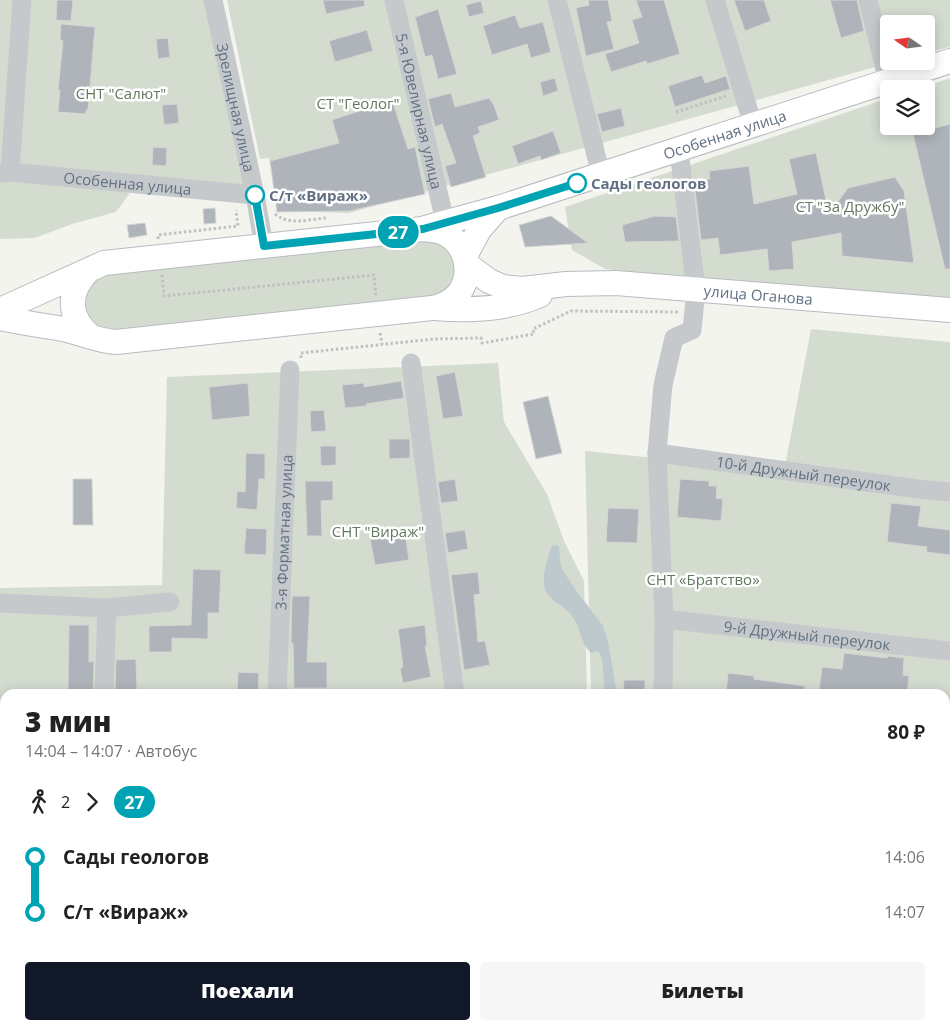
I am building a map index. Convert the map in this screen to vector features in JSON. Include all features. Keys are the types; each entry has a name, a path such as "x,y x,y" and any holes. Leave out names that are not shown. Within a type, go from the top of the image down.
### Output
{"main road":[{"name":"Особенная улица","path":"891,80 950,61"},
{"name":"Особенная улица","path":"434,226 498,208 680,150 880,84"},
{"path":"0,318 90,336 102,341 116,342 432,308 449,303 459,293 465,280 466,260 479,230 498,208"},
{"path":"0,310 104,263 434,226"},
{"name":"улица Оганова","path":"434,226 435,230 445,233 459,244 466,260 489,281 503,287 522,289 566,284 616,283 950,310"},
{"path":"87,272 76,288 72,299 75,317 90,336"},
{"name":"улица Оганова","path":"432,308 470,311 523,303 566,284"}],"street":[{"path":"5,172 22,0"},
{"name":"Зрелищная улица","path":"213,0 255,195 264,246"},
{"name":"5-я Ювелирная улица","path":"394,0 434,226"},
{"path":"557,0 601,175"},
{"path":"715,0 753,126"},
{"path":"868,0 888,80"},
{"path":"663,689 664,619 658,453 663,385 674,338 692,330 696,290 680,150"},
{"name":"Особенная улица","path":"5,172 255,195"},
{"path":"411,363 454,689"},
{"name":"3-я Форматная улица","path":"277,689 295,365"},
{"name":"10-й Дружный переулок","path":"658,453 908,488 950,492"},
{"path":"0,603 107,608 170,602"},
{"path":"104,689 107,608"},
{"name":"9-й Дружный переулок","path":"664,619 950,651"}],"path":[{"path":"676,112 734,93"},
{"path":"295,365 301,353 434,338 481,338 482,343 534,334 533,329 571,311 681,312"}],"green space":[{"name":"СНТ \"Салют\"","path":"0,0 211,0 248,199 100,185 130,193 116,212 72,224 35,238 0,239"},
{"name":"СТ \"Геолог\"","path":"227,0 950,0 950,47 935,51 935,15 880,15 880,66 349,213 277,211 269,158 260,159"},
{"name":"СТ \"За Дружбу\"","path":"950,78 950,305 605,269 572,250 565,207 880,101 880,135 935,135 935,83"},
{"path":"426,239 445,245 455,260 454,281 441,295 115,332 92,323 83,301 94,279 100,275"},
{"name":"СНТ «Братство»","path":"811,329 950,342 950,689 591,689 585,451 784,471"},
{"name":"СНТ \"Вираж\"","path":"498,363 504,422 547,494 564,541 584,581 587,689 0,689 0,588 162,585 167,377"}],"shaded area":[{"path":"552,545 559,546 562,569 603,626 608,641 616,689 605,689 602,659 598,651 591,653 571,615 547,593 544,573"}],"building":[{"path":"57,0 73,0 71,21 56,20"},
{"path":"323,0 364,0 365,6 326,14"},
{"path":"588,0 608,0 612,21 607,22 614,49 586,56 576,8 589,5"},
{"path":"636,0 664,0 680,54 647,64 646,61 611,72 605,54 639,43 632,20 642,17"},
{"path":"734,0 764,0 771,21 745,31"},
{"path":"830,0 857,0 864,31 841,38"},
{"path":"481,1 484,13 469,17 466,5"},
{"path":"438,9 457,74 438,79 432,55 425,57 415,17"},
{"path":"515,15 520,28 543,22 551,52 531,58 527,44 492,55 483,26"},
{"path":"61,24 95,27 88,110 86,110 86,114 58,112 60,90 58,90 63,41 60,40"},
{"path":"367,30 373,51 335,62 329,41"},
{"path":"168,38 170,57 158,59 156,39"},
{"path":"702,75 705,83 726,76 730,89 675,107 668,86"},
{"path":"555,78 558,91 543,96 540,82"},
{"path":"451,93 455,107 489,98 494,105 499,120 478,127 480,133 473,136 486,177 451,187 445,166 456,163 442,124 435,127 428,99"},
{"path":"392,100 408,149 415,147 425,194 349,211 277,212 270,161 339,143 332,120"},
{"path":"177,104 179,123 164,125 162,105"},
{"path":"621,108 625,126 602,132 597,114"},
{"path":"950,124 950,269 945,269 913,135 935,135 935,128"},
{"path":"553,131 561,153 541,160 540,156 518,164 512,146"},
{"path":"153,147 167,148 166,166 152,165"},
{"path":"816,153 829,214 848,188 895,177 904,191 914,263 842,256 841,233 792,242 794,269 769,271 767,249 720,255 718,238 701,240 694,181 710,179 709,171 749,166 754,204 797,194 789,159"},
{"path":"215,208 216,223 204,224 203,209"},
{"path":"551,216 588,243 525,247 519,225"},
{"path":"655,216 676,217 679,241 625,242 622,225"},
{"path":"145,223 147,235 129,238 127,225"},
{"path":"455,372 463,416 443,419 436,376"},
{"path":"401,381 404,398 366,404 367,406 345,408 342,385 364,383 364,387"},
{"path":"248,383 250,416 212,420 209,387"},
{"path":"548,396 562,453 536,459 523,402"},
{"path":"324,410 326,431 311,432 310,411"},
{"path":"389,439 410,439 410,458 389,459"},
{"path":"320,446 336,446 336,465 321,466"},
{"path":"246,453 265,454 265,479 259,479 257,510 236,508 237,491 245,492"},
{"path":"73,479 92,479 93,525 73,525"},
{"path":"455,479 458,501 441,503 438,482"},
{"path":"680,479 709,481 709,486 717,486 716,498 723,499 721,521 677,517"},
{"path":"305,481 333,481 333,500 321,501 322,536 307,536"},
{"path":"891,503 921,506 918,526 950,530 950,555 926,552 927,547 887,542"},
{"path":"608,508 639,509 637,543 606,542"},
{"path":"246,528 267,529 266,555 244,554"},
{"path":"465,530 468,549 448,553 445,533"},
{"path":"405,533 409,560 375,565 370,539"},
{"path":"193,569 221,570 219,613 208,613 208,639 172,638 172,652 149,652 149,626 191,625"},
{"path":"478,572 480,594 474,595 478,642 485,641 490,665 464,670 451,575"},
{"path":"292,596 310,596 307,662 327,662 327,688 294,688 293,643 291,643"},
{"path":"69,625 89,625 89,662 94,661 93,689 68,689"},
{"path":"425,625 427,646 425,646 431,677 403,683 400,668 403,667 398,629"},
{"path":"844,653 904,658 903,675 909,676 908,689 819,689 822,667 842,669"},
{"path":"136,659 137,689 115,689 116,660"},
{"path":"238,672 259,673 258,689 237,689"},
{"path":"728,673 754,676 754,679 805,686 805,689 726,689"},
{"path":"624,680 645,680 645,689 623,689"}],"bus line":[{"name":"27","path":"255,195 264,246 423,229 577,183"}],"place":[{"name":"Сады геологов","path":"577,183"},
{"name":"С/т «Вираж»","path":"255,195"}]}
